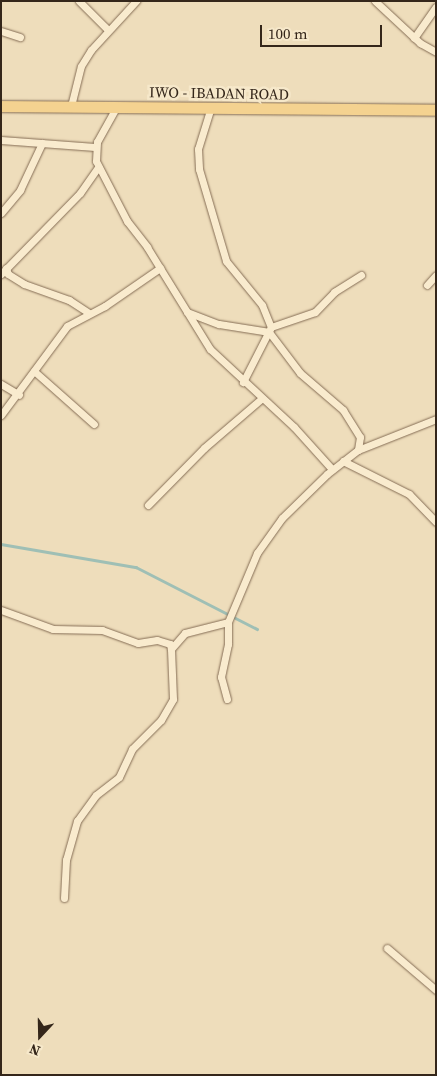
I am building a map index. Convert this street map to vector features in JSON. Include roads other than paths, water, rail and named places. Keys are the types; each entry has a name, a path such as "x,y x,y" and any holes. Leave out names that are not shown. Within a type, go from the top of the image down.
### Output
{"main road":[{"name":"IWO - IBADAN ROAD","path":"1,106 436,110"}],"street":[{"path":"79,1 107,29"},
{"path":"71,106 81,66 107,29 136,1"},
{"path":"375,1 414,38 436,52"},
{"path":"414,38 436,7"},
{"path":"1,31 20,37"},
{"path":"117,106 95,147 98,167 127,222 160,268 210,349 261,399 294,427 330,472"},
{"path":"211,108 198,148 199,169 226,261 258,300 270,330 300,373 343,410 360,438 371,445"},
{"path":"1,140 95,147"},
{"path":"1,213 20,190 42,143"},
{"path":"89,313 69,300 24,284 4,271 80,193 98,167"},
{"path":"1,415 19,395 61,332 89,313 105,306 160,268"},
{"path":"428,285 436,274"},
{"path":"187,312 219,324 270,330 315,312 334,292 361,275"},
{"path":"243,382 270,330"},
{"path":"34,371 94,424"},
{"path":"1,384 19,395"},
{"path":"148,505 204,448 261,399"},
{"path":"227,699 221,677 228,644 228,622 257,553 282,518 330,472 358,450 436,420"},
{"path":"358,450 360,438"},
{"path":"341,463 410,494 436,522"},
{"path":"1,610 52,629 102,630 138,643 157,640 170,644 173,699 162,720 132,749 118,777 96,795 77,821 66,860 64,898"},
{"path":"171,649 185,633 228,622"},
{"path":"387,948 436,990"}],"waterway":[{"path":"1,544 136,567 257,629"}]}
